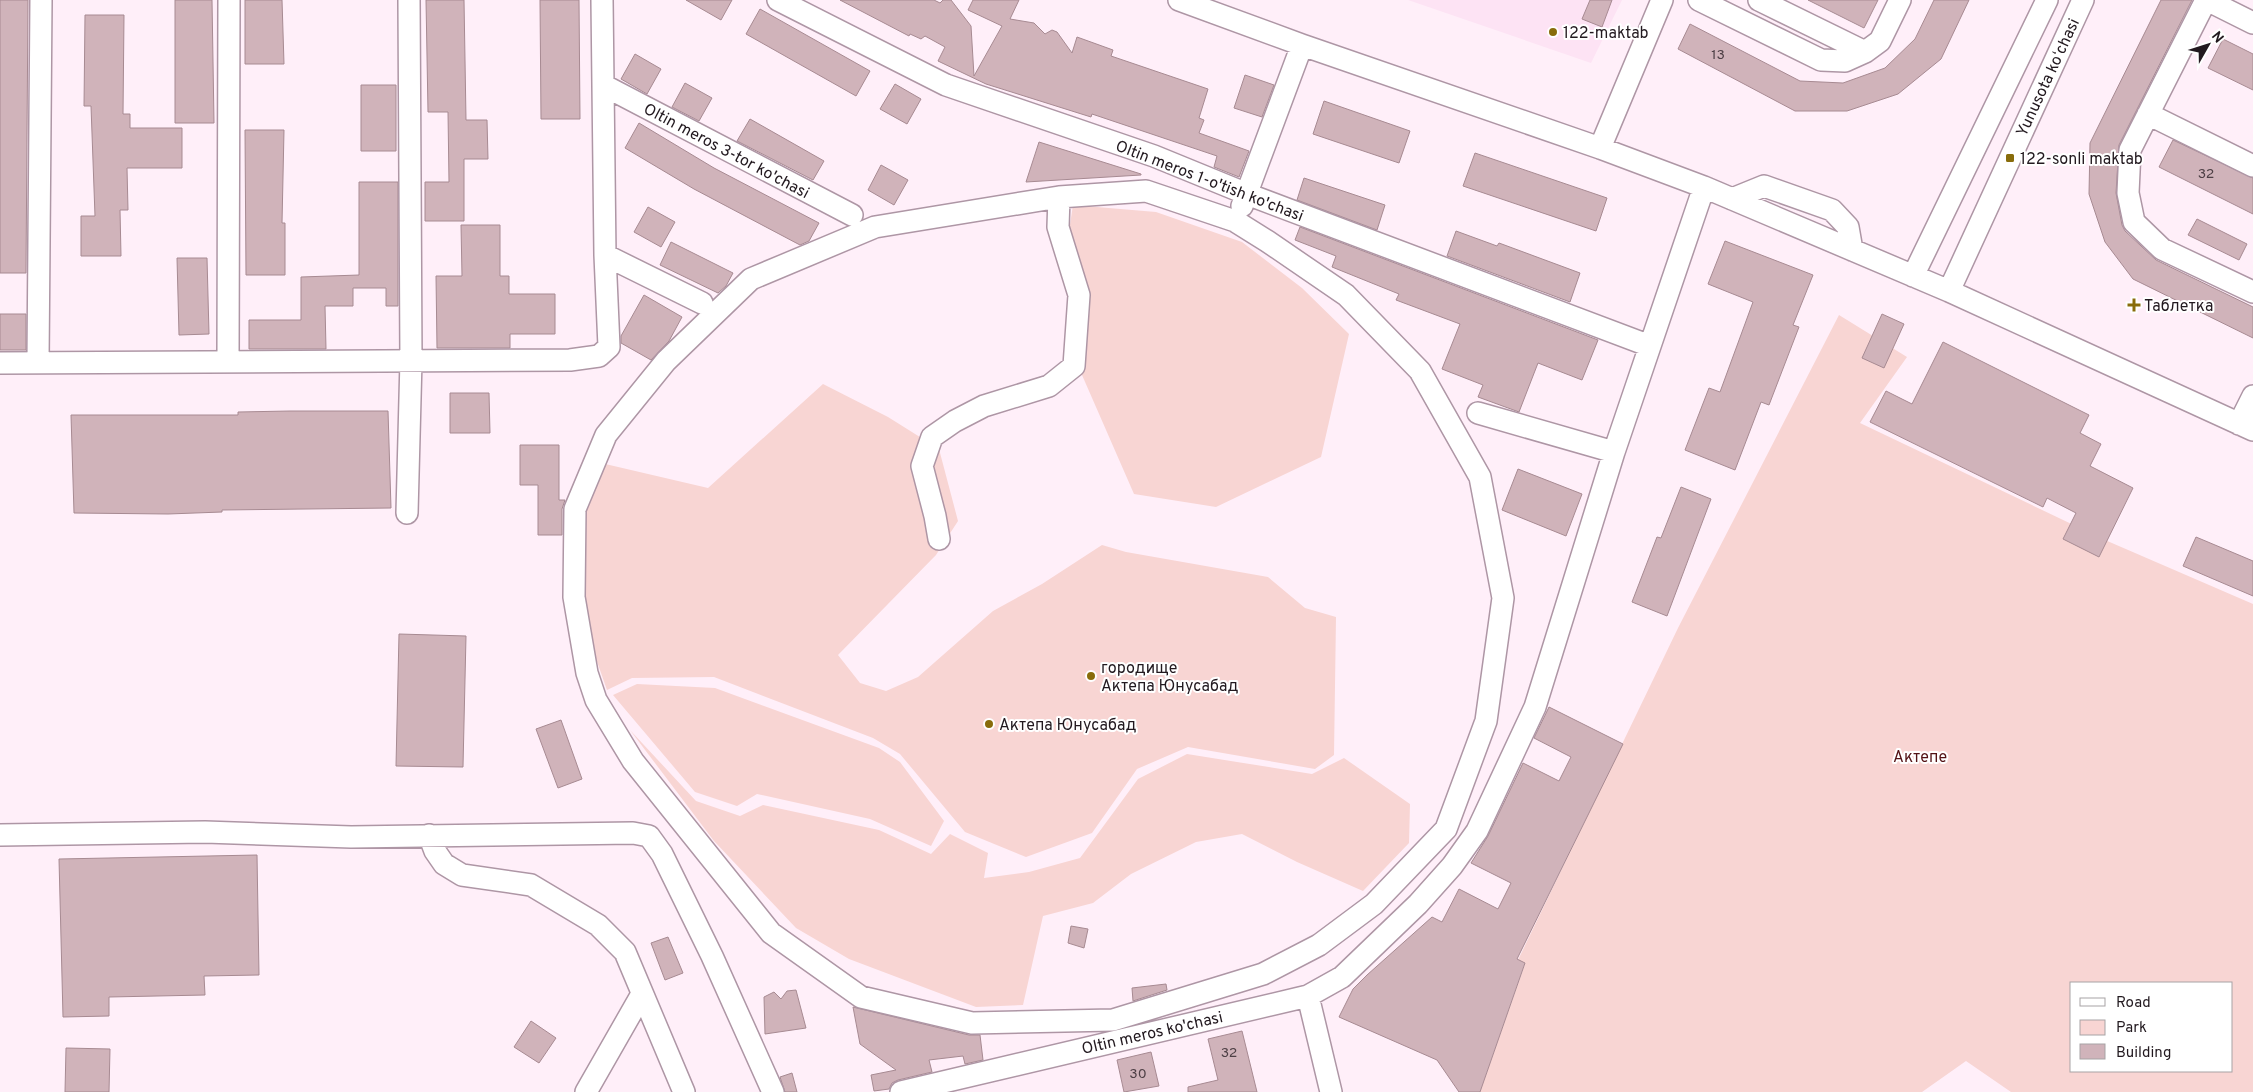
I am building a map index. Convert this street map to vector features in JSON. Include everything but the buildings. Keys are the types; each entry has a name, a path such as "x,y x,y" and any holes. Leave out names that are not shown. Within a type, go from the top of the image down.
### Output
{"street":[{"path":"38,362 41,0"},
{"path":"228,361 229,0"},
{"path":"407,513 410,360 409,0"},
{"path":"0,363 570,360 599,356 609,347 605,255 602,0"},
{"name":"Oltin meros 1-o'tish ko'chasi","path":"778,0 946,85 1154,156 1247,194 1650,346"},
{"path":"1600,148 1662,0"},
{"path":"1699,0 1821,60 1845,61 1865,52 1880,41 1900,0"},
{"path":"1759,0 1865,52"},
{"name":"Yunusota koʻchasi","path":"1913,276 2047,0"},
{"name":"Yunusota koʻchasi","path":"1949,291 2083,0"},
{"path":"2253,23 2206,0 2130,150 2128,193 2134,222 2162,249 2253,292"},
{"path":"1181,1 1600,148 1704,187 1949,291 2246,427 2253,396"},
{"path":"1234,221 1247,194 1302,45"},
{"name":"Oltin meros 3-tor ko'chasi","path":"603,85 852,215"},
{"path":"2148,114 2253,166"},
{"path":"1732,199 1764,186 1832,210 1848,226 1852,250"},
{"name":"Oltin meros ko'chasi","path":"901,1092 1308,996 1342,977 1418,904 1452,866 1478,831 1534,708 1614,452 1704,187"},
{"path":"1146,191 1234,221 1346,295 1420,371 1480,477 1503,598 1486,721 1446,829 1374,904 1319,945 1263,974 1113,1020 972,1023 861,997 771,932 633,761 596,700 587,674 574,597 575,509 606,435 666,361 751,280 875,227 1058,197 1146,191"},
{"path":"939,539 922,466 932,437 955,421 984,406 1049,386 1074,366 1078,295 1058,226 1058,197"},
{"path":"605,255 702,303"},
{"path":"1478,413 1614,452"},
{"path":"0,835 205,832 351,838 633,832 649,836 662,854 712,956 773,1092"},
{"path":"429,835 444,864 462,875 530,885 598,925 625,952 684,1092"},
{"path":"586,1092 642,994"},
{"path":"1308,996 1331,1092"}],"shaded area":[{"name":"122-maktab","path":"1408,0 1622,0 1591,63"}],"green space":[{"path":"1073,205 1156,212 1242,242 1302,288 1349,334 1321,457 1216,507 1134,494 1082,375 1090,307 1069,231"},
{"name":"Актепе","path":"1839,315 1907,357 1860,423 2105,540 2253,604 2253,1092 2011,1092 1966,1061 1922,1092 1480,1092 1525,964 1518,960 1678,628"},
{"path":"823,384 888,417 939,449 958,521 936,555 838,655 860,683 886,691 918,677 993,611 1042,584 1102,545 1126,552 1268,577 1305,608 1336,617 1334,755 1315,769 1188,747 1137,769 1092,833 1026,857 965,832 900,754 873,738 714,677 632,678 607,690 587,633 582,566 583,516 601,463 708,488"},
{"path":"637,684 715,688 879,748 900,762 944,821 931,846 870,819 757,794 737,806 695,792 613,695"},
{"path":"630,730 696,801 740,816 763,805 879,830 931,854 950,834 988,853 984,878 1029,872 1080,858 1138,779 1187,754 1312,774 1344,758 1410,804 1409,843 1363,891 1297,862 1242,834 1196,842 1131,874 1093,903 1043,916 1023,1005 976,1007 849,959 796,928 714,841"}],"place":[{"name":"122-maktab","path":"1553,32"},
{"name":"122-sonli maktab","path":"2010,158"},
{"name":"Таблетка","path":"2134,305"},
{"name":"городище Актепа Юнусабад","path":"1091,676"},
{"name":"Актепа Юнусабад","path":"989,724"}]}
